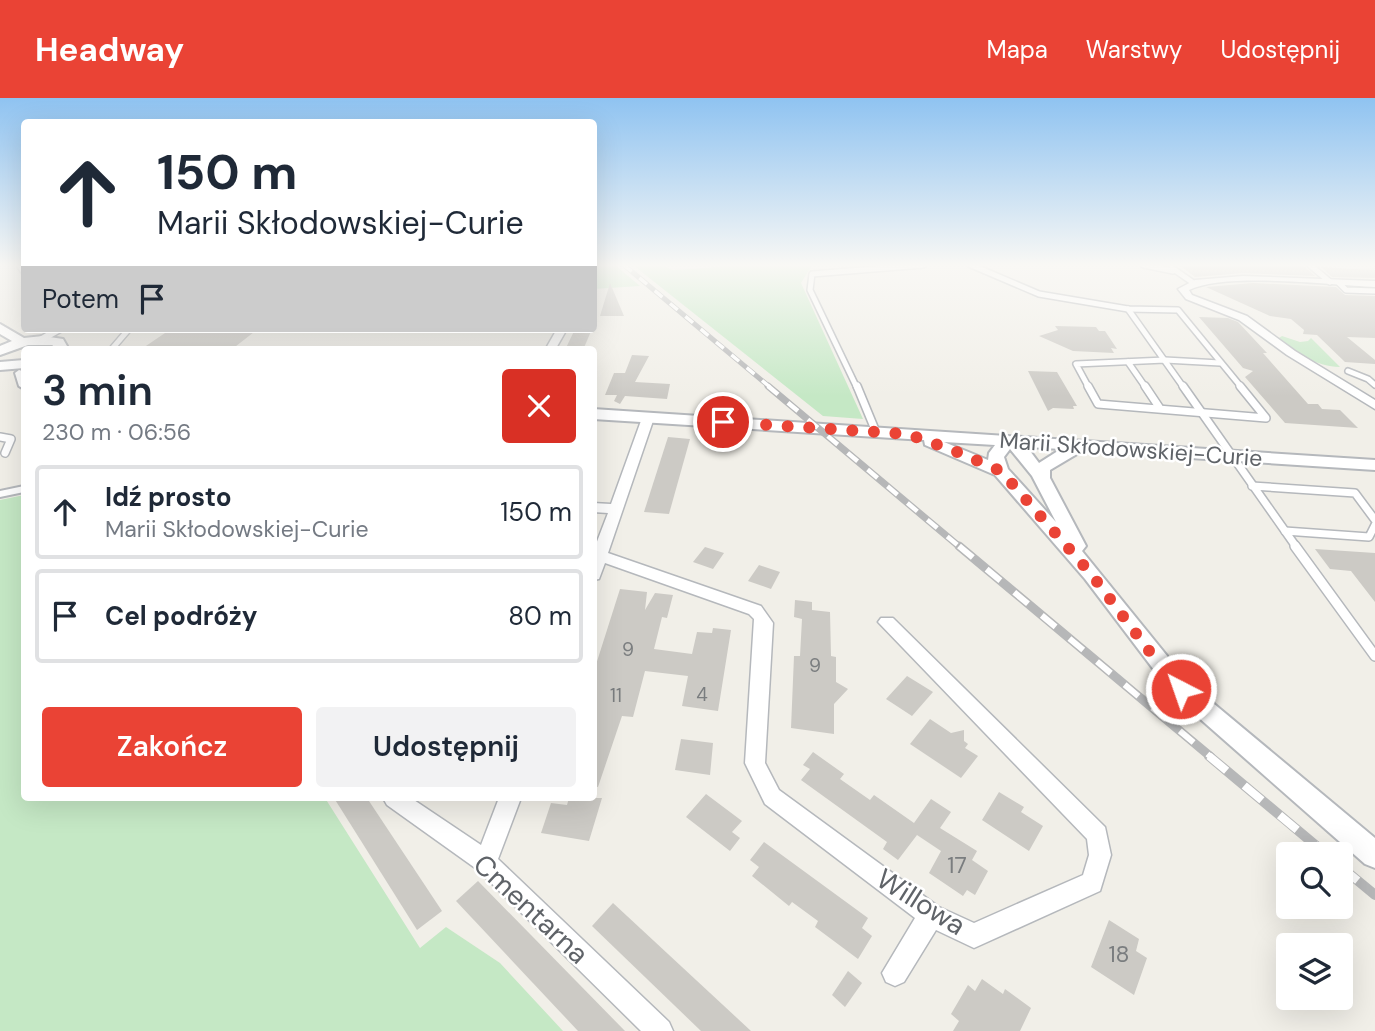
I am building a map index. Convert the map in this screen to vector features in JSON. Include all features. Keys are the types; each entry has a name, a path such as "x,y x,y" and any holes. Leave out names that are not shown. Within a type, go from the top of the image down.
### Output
{"street":[{"path":"1219,309 1233,314 1375,405"},
{"path":"0,328 22,342"},
{"path":"1,348 41,339 59,340"},
{"path":"2,367 21,369"},
{"name":"Marii Skłodowskiej-Curie","path":"597,414 1375,465"},
{"path":"597,566 648,418"},
{"path":"907,434 1001,471"},
{"path":"1092,575 1041,480 1022,451 1012,442 1002,445 996,452 995,461 1001,471 1092,575 1181,689 1375,855"},
{"path":"1041,480 1042,468 1078,446"},
{"path":"0,494 21,490"},
{"path":"597,507 617,509"},
{"name":"Willowa","path":"601,556 755,610 761,616 764,624 755,763 772,797 931,915 974,936 1092,883 1100,855 1097,834 887,622"},
{"name":"Cmentarna","path":"398,801 486,862 660,1031"},
{"path":"486,862 509,801"},
{"path":"895,973 931,915"}],"lane":[{"path":"819,309 876,432"},
{"path":"1128,309 1375,656"},
{"path":"1128,309 1178,310 1266,418 1098,404 1076,364 1165,360 1220,363"},
{"path":"1128,362 1159,407"},
{"path":"1348,371 1368,379 1375,385"},
{"path":"0,438 9,438 12,441 5,453"},
{"path":"1252,486 1355,493 1375,520"},
{"path":"1284,531 1368,537 1375,525"}],"green space":[{"path":"688,309 813,309 863,419 823,416"},
{"path":"1282,336 1300,342 1311,338 1340,367 1315,362 1301,355 1279,341 1282,341 1279,338"},
{"path":"21,496 21,801 327,801 420,948 446,927 500,963 563,1031 0,1031 0,500"}],"building":[{"path":"602,309 621,309 624,316 600,316"},
{"path":"1254,309 1375,309 1375,338 1347,337 1375,360 1375,364 1345,362 1317,335 1303,334 1304,330 1291,319 1270,316"},
{"path":"1199,317 1228,318 1238,322 1308,404 1318,404 1322,409 1340,410 1358,428 1285,423 1245,377 1253,371 1243,368"},
{"path":"1055,326 1096,327 1099,331 1105,331 1117,349 1111,348 1114,353 1073,351 1039,336 1058,330"},
{"path":"165,333 253,333 236,346 146,346"},
{"path":"573,333 590,333 585,346 567,346"},
{"path":"632,355 649,356 635,382 670,384 667,399 625,396 620,404 614,401 617,395 605,395 614,373 625,373"},
{"path":"1028,371 1057,372 1077,406 1073,406 1074,409 1053,408 1048,411"},
{"path":"668,437 690,439 669,514 644,512"},
{"path":"705,547 724,553 713,569 693,562"},
{"path":"1315,549 1375,553 1375,602 1351,571 1330,569"},
{"path":"759,565 780,572 771,589 748,581"},
{"path":"620,589 647,592 645,610 655,593 673,595 667,618 662,617 654,649 692,654 697,632 712,633 713,628 731,630 718,711 682,706 688,676 645,671 633,717 622,716 598,787 597,661"},
{"path":"795,600 812,602 812,610 830,612 831,656 836,657 836,682 848,689 834,704 834,734 791,728 794,656 800,656 802,619 794,617"},
{"path":"907,676 933,692 912,716 886,699"},
{"path":"930,719 951,733 964,730 964,741 968,744 965,748 978,756 961,778 910,744"},
{"path":"681,739 713,743 710,775 675,770"},
{"path":"813,752 844,774 840,779 870,800 874,795 914,823 931,799 951,812 940,828 977,851 972,860 988,871 975,895 967,890 963,896 929,873 941,851 917,835 898,860 883,849 887,842 801,780 810,769 803,765"},
{"path":"999,792 1024,807 1021,812 1043,826 1029,851 982,820"},
{"path":"706,794 742,821 732,832 740,838 730,851 686,817"},
{"path":"597,798 602,798 589,841 541,833 551,803 567,805 568,801 597,801"},
{"path":"336,801 369,801 442,911 417,930"},
{"path":"764,842 868,918 862,928 872,936 858,959 815,927 818,921 792,902 789,906 752,876 759,867 750,860"},
{"path":"478,881 625,1031 578,1031 456,901"},
{"path":"613,903 751,1031 701,1031 592,926"},
{"path":"1109,920 1139,939 1136,951 1147,958 1134,995 1091,967"},
{"path":"848,971 862,983 845,1007 832,995"},
{"path":"982,979 1003,994 1005,989 1031,1008 1020,1031 953,1031 959,1021 951,1014 968,985 975,991"}],"railway":[{"path":"676,309 771,388"},
{"path":"768,386 961,548"},
{"path":"959,546 1211,757"},
{"path":"1209,756 1312,842"},
{"path":"1353,877 1375,895"}],"route":[{"path":"723,422 907,434 1001,471 1092,575 1181,689"}]}
